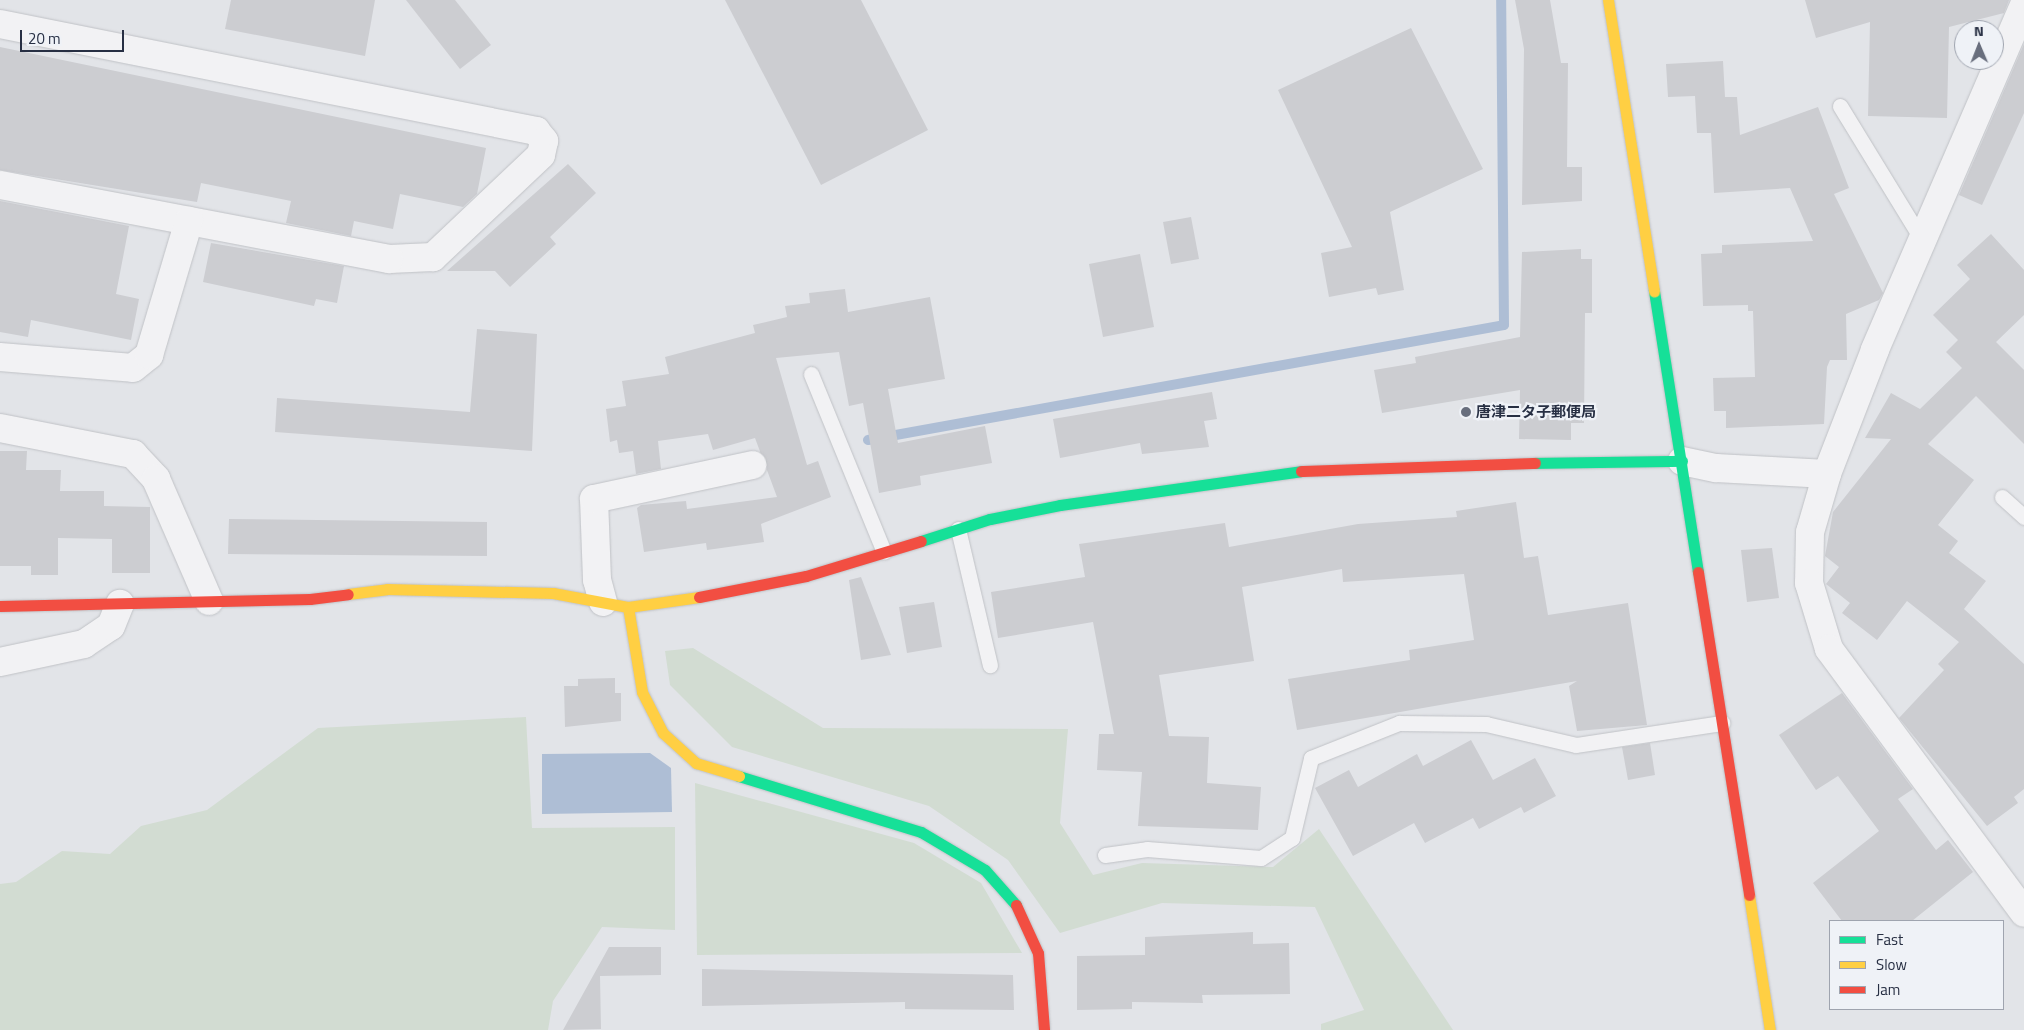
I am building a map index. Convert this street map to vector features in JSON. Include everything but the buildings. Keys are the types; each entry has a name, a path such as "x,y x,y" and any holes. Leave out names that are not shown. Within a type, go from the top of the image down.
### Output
{"street":[{"path":"1608,0 1770,1030"},
{"path":"2024,5 1922,240 1827,474 1810,532 1809,583 1828,649 2024,913"},
{"path":"0,24 536,131 544,142 541,155 433,257 389,259 0,184"},
{"path":"0,357 134,368 149,355 189,221"},
{"path":"0,428 133,454 156,479 209,601"},
{"path":"0,606 310,599 387,589 553,593 615,604 729,593 884,552 958,529 1060,505 1298,472 1406,464 1682,461 1716,468 1827,474"},
{"path":"752,466 594,499 597,580 615,604 642,692 663,733 696,763 921,832 985,870 1019,908 1038,953 1044,1030"},
{"path":"0,662 84,644 112,626 120,604"}],"lane":[{"path":"1840,106 1922,240"},
{"path":"811,374 884,552"},
{"path":"2002,496 2024,517"},
{"path":"958,529 990,665"},
{"path":"1105,855 1147,849 1261,858 1292,838 1311,758 1399,723 1486,724 1576,745 1722,723"}],"shaded area":[{"path":"693,648 823,728 1068,729 1060,823 1093,875 1142,863 1273,867 1319,829 1453,1030 1321,1030 1321,1024 1364,1010 1315,907 1162,903 1060,933 1008,860 929,806 732,747 670,685 665,651"},
{"path":"526,717 532,828 675,827 675,930 602,927 553,1001 548,1030 0,1030 0,884 16,882 62,851 110,854 141,826 207,810 318,728"},
{"path":"695,783 914,843 981,883 1022,953 697,955"}],"water":[{"path":"650,753 671,768 672,812 542,814 542,754"}],"waterway":[{"path":"868,440 1504,325 1501,0"}],"traffic: fast":[{"path":"1654,291 1698,572"},
{"path":"1535,463 1682,461"},
{"path":"921,541 990,519 1060,505 1301,471"},
{"path":"739,776 921,832 985,870 1016,905"}],"traffic: slow":[{"path":"1608,0 1654,291"},
{"path":"348,594 387,589 553,593 628,607 699,597"},
{"path":"628,607 642,692 663,733 696,763 739,776"},
{"path":"1749,895 1770,1030"}],"traffic: jam":[{"path":"1301,471 1535,463"},
{"path":"699,597 806,576 921,541"},
{"path":"1698,572 1749,895"},
{"path":"0,606 310,599 348,594"},
{"path":"1016,905 1038,953 1044,1030"}],"place":[{"name":"唐津二タ子郵便局","path":"1466,412"}]}
